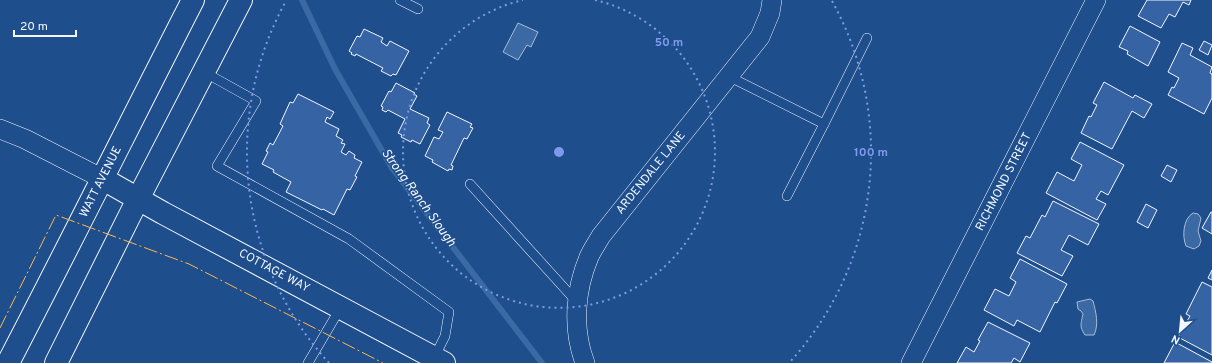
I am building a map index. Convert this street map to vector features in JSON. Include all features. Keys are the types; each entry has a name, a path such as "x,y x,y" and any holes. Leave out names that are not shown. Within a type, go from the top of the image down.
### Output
{"main road":[{"name":"WATT AVENUE","path":"8,363 193,0"},
{"path":"56,363 138,199 241,0"},
{"name":"COTTAGE WAY","path":"103,179 439,360"}],"street":[{"name":"ARDENDALE LANE","path":"584,363 577,332 577,302 581,281 587,262 601,236 760,37 770,14 772,0"},
{"name":"RICHMOND STREET","path":"911,363 1096,0"},
{"path":"0,129 25,139 103,179"}],"lane":[{"path":"400,0 418,9"},
{"path":"787,196 867,38"},
{"path":"204,72 256,101 217,166 349,239 450,312 439,360"},
{"path":"728,76 824,124"},
{"path":"470,184 577,302"},
{"path":"308,363 340,307"}],"water":[{"path":"518,23 538,32 531,47 527,45 518,60 503,52"},
{"path":"1193,213 1198,214 1201,218 1198,231 1201,241 1199,246 1194,249 1186,246 1184,237 1185,223"},
{"path":"1090,299 1093,301 1095,310 1096,331 1094,335 1085,335 1081,327 1083,314 1078,309 1077,302"}],"building":[{"path":"1147,0 1191,0 1189,5 1183,2 1175,17 1169,14 1161,28 1138,16"},
{"path":"1130,26 1160,42 1148,66 1127,54 1128,51 1119,47"},
{"path":"364,29 383,38 381,42 387,46 390,41 409,51 396,75 393,74 391,76 381,71 383,68 356,54 355,56 351,54 352,53 349,51 357,36 360,37"},
{"path":"1204,41 1212,45 1208,55 1199,50"},
{"path":"1182,43 1193,48 1190,55 1212,67 1210,73 1212,74 1212,98 1204,114 1168,95 1172,87 1174,88 1179,78 1168,72"},
{"path":"1104,82 1133,98 1135,95 1152,104 1144,118 1132,111 1112,149 1081,133 1089,116 1091,117 1097,105 1093,103"},
{"path":"396,83 415,93 414,94 417,96 410,109 429,118 427,123 430,125 420,144 412,140 411,142 401,137 402,135 398,133 405,119 388,110 386,112 382,110 383,107 381,106 389,91 391,92"},
{"path":"298,94 334,112 330,119 327,117 325,122 339,129 336,136 343,140 341,143 345,144 341,152 346,155 349,151 355,155 354,158 362,162 355,176 357,177 350,190 347,189 334,215 286,192 291,182 273,172 274,170 262,164 268,152 266,151 270,143 273,145 283,126 280,124 290,102 293,103"},
{"path":"447,112 472,124 470,127 473,128 467,139 464,138 451,165 453,166 452,170 449,169 448,171 432,162 433,160 425,156 434,137 439,139 443,132 438,130"},
{"path":"1080,142 1124,165 1108,195 1101,191 1096,199 1106,204 1097,220 1046,193 1057,172 1074,181 1082,165 1071,159"},
{"path":"1167,165 1177,170 1171,182 1161,176"},
{"path":"1053,201 1099,224 1088,245 1069,235 1061,250 1073,256 1062,276 1017,253 1026,236 1030,238 1042,215 1045,217"},
{"path":"1146,204 1157,210 1148,228 1137,222"},
{"path":"1212,212 1212,234 1202,228"},
{"path":"1020,259 1067,284 1057,303 1055,302 1040,332 1017,320 1014,326 984,310 995,289 1009,296 1016,282 1010,278"},
{"path":"1212,270 1212,280 1208,278"},
{"path":"1202,282 1212,287 1212,355 1178,337 1190,316 1186,314"},
{"path":"988,322 1030,343 1020,362 1014,358 1011,363 957,363 966,347 974,352 980,341 978,340"},
{"path":"1175,342 1212,362 1212,363 1164,363"}],"waterway":[{"name":"Strong Ranch Slough","path":"302,0 335,69 392,168 542,363"}],"power":[{"path":"0,328 56,215 189,264 383,363"}]}
